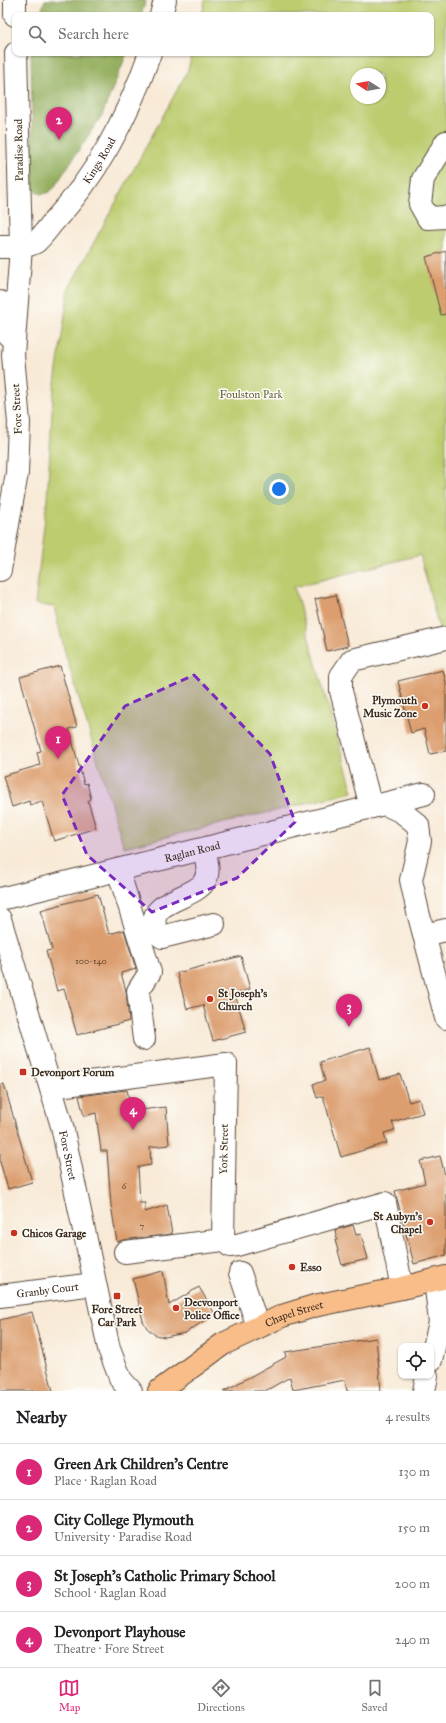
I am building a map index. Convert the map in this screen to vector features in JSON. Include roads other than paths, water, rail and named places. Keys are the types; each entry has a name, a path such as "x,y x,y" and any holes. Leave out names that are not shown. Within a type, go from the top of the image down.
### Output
{"main road":[{"name":"Chapel Street","path":"159,1391 223,1344 282,1316 314,1306 402,1288 440,1278"}],"street":[{"path":"15,0 15,12"},
{"path":"162,12 165,0"},
{"name":"Paradise Road","path":"16,56 21,247"},
{"name":"Kings Road","path":"21,247 35,242 61,213 97,164 123,115 149,56"},
{"path":"446,142 423,179 420,204 428,218 446,217"},
{"path":"0,247 21,247"},
{"name":"Fore Street","path":"0,570 17,473 19,412 13,355 21,247"},
{"path":"0,302 13,355"},
{"path":"446,638 352,660 341,676 341,691 378,806 402,812 418,825 420,841 411,880 446,1018"},
{"name":"Raglan Road","path":"0,899 424,794"},
{"path":"204,849 208,868 205,882 198,888 164,906 155,914 154,922 158,934 162,937 214,924"},
{"path":"118,870 150,972 138,990 144,1039"},
{"name":"Fore Street","path":"0,919 62,1126 94,1284 109,1349 121,1380 132,1391"},
{"path":"424,935 446,930"},
{"name":"York Street","path":"51,1087 226,1064 223,1240"},
{"path":"125,1252 223,1240 230,1246 237,1245 385,1204 402,1288"},
{"path":"240,1273 258,1328"},
{"path":"434,1347 440,1322 440,1278"},
{"name":"Granby Court","path":"0,1296 94,1284"},
{"path":"424,1391 427,1379"}],"place":[{"name":"City College Plymouth","path":"59,140"},
{"name":"Plymouth Music Zone","path":"425,706"},
{"name":"Green Ark Children's Centre","path":"58,759"},
{"name":"St Joseph's Church","path":"210,999"},
{"name":"St Joseph's Catholic Primary School","path":"349,1027"},
{"name":"Devonport Forum","path":"23,1072"},
{"name":"Devonport Playhouse","path":"133,1130"},
{"name":"St Aubyn's Chapel","path":"430,1222"},
{"name":"Chicos Garage","path":"14,1233"},
{"name":"Esso","path":"292,1267"},
{"name":"Fore Street Car Park","path":"117,1296"},
{"name":"Decvonport Police Office","path":"176,1308"}],"park label":[{"name":"Foulston Park","path":"251,394"}]}
